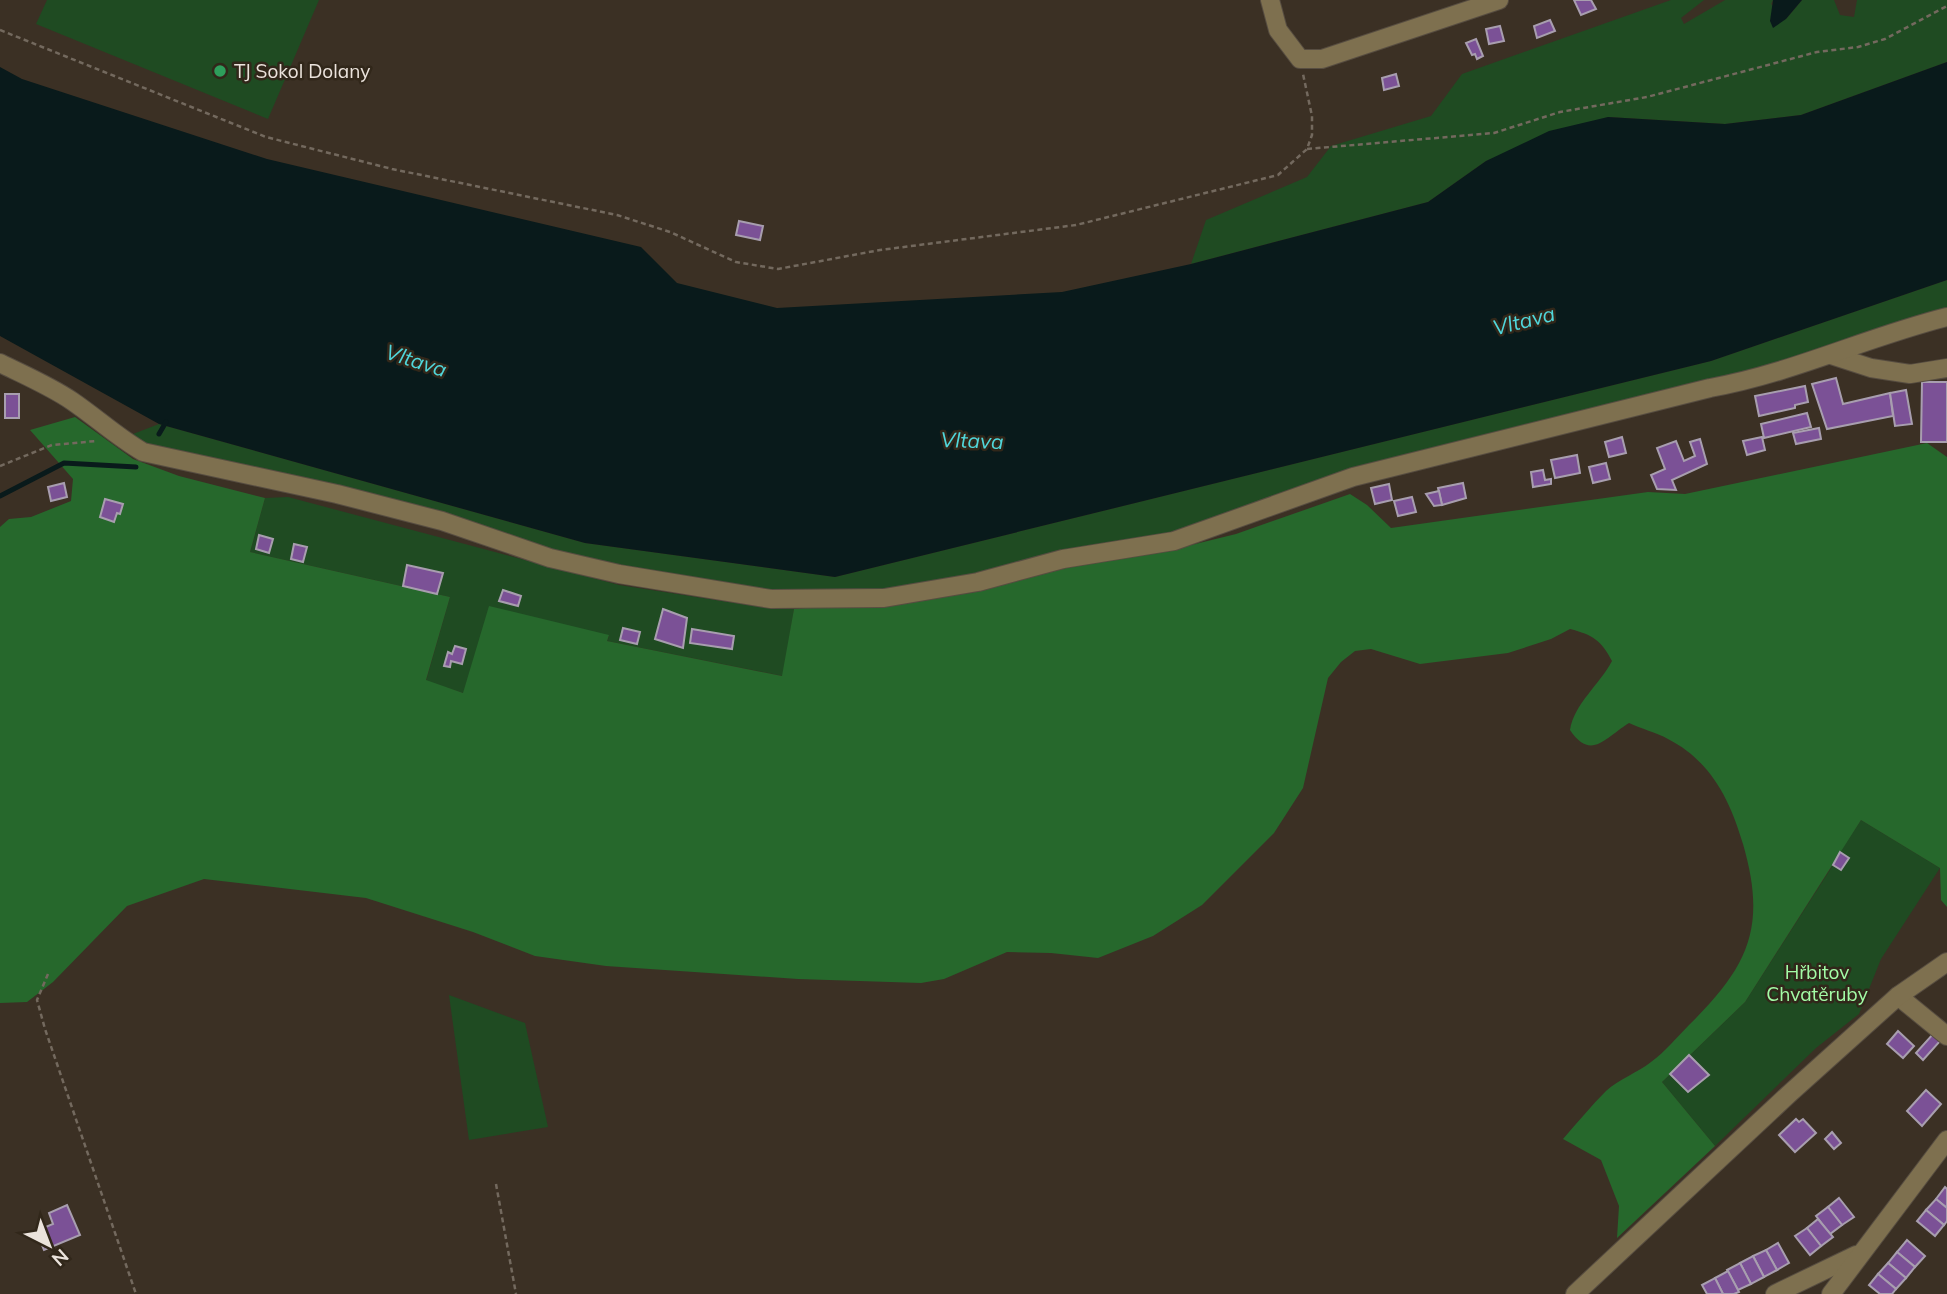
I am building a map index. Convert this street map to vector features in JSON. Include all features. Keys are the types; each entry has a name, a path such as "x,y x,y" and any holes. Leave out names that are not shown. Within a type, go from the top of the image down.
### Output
{"street":[{"path":"1270,0 1278,30 1300,59 1322,59 1499,0"},
{"path":"0,363 56,391 120,439 143,452 337,494 442,521 550,558 619,574 771,599 884,598 978,582 1063,558 1174,541 1353,477 1710,388 1749,381 1917,324 1947,317"},
{"path":"1831,355 1871,368 1910,374 1947,368"},
{"path":"1575,1294 1898,996 1947,962"},
{"path":"1898,996 1947,1036"},
{"path":"1831,1294 1947,1140"},
{"path":"1778,1293 1859,1254"}],"path":[{"path":"1307,149 1494,133 1560,112 1647,97 1817,52 1858,47 1885,39 1947,6"},
{"path":"0,30 266,137 392,169 617,215 670,232 736,262 778,269 880,250 1076,225 1278,175 1307,149 1312,135 1312,116 1300,59"},
{"path":"0,467 52,445 120,439"},
{"path":"48,974 37,1000 136,1294"},
{"path":"496,1184 516,1294"}],"green space":[{"name":"TJ Sokol Dolany","path":"47,0 319,0 268,119 36,24"},
{"path":"1671,0 1704,0 1681,18 1684,24 1725,0 1773,0 1771,4 1786,19 1802,0 1834,0 1840,15 1854,17 1857,0 1947,0 1947,62 1801,115 1725,124 1608,117 1486,161 1428,202 1191,264 1206,220 1307,177 1331,146 1431,116 1462,74"},
{"path":"1947,280 1947,317 1831,355 1353,477 1174,541 978,582 771,599 619,574 120,439 159,424 585,543 835,577 1711,361"},
{"path":"75,417 133,459 179,476 265,498 250,552 450,597 426,680 463,693 489,606 609,635 607,641 782,676 794,609 971,593 1058,567 1175,549 1236,534 1350,494 1367,505 1391,528 1648,492 1685,494 1927,443 1947,457 1947,907 1941,900 1940,868 1861,820 1745,1002 1662,1082 1715,1146 1617,1238 1619,1206 1601,1160 1563,1139 1606,1091 1646,1066 1666,1049 1726,984 1748,944 1753,899 1743,844 1732,812 1717,783 1696,758 1659,734 1629,723 1605,740 1592,745 1585,744 1570,730 1577,711 1612,661 1596,639 1570,629 1551,639 1508,653 1420,664 1371,649 1355,651 1341,662 1328,678 1303,788 1274,833 1202,905 1153,936 1098,958 1007,952 944,979 921,983 798,979 606,966 535,956 473,932 366,898 204,879 127,906 53,982 27,1002 0,1003 0,527 9,519 31,517 71,501 73,479 30,430"},
{"path":"288,497 619,585 768,608 794,609 783,676 607,641 609,636 463,693 426,681 450,597 250,552 265,498"},
{"name":"Hřbitov Chvatěruby","path":"1861,820 1940,868 1881,959 1859,1014 1816,1048 1715,1146 1662,1082 1670,1074 1688,1092 1708,1075 1690,1055 1745,1002 1833,865 1841,870 1849,858 1840,852"},
{"path":"449,995 525,1023 548,1127 469,1140"}],"water":[{"path":"1773,0 1802,0 1786,19 1773,28 1770,21"},
{"name":"Vltava","path":"1947,62 1947,280 1711,361 835,577 585,543 159,424 0,336 0,67 22,79 267,159 641,247 677,283 777,308 1062,292 1191,264 1428,202 1486,161 1549,131 1608,117 1725,124 1801,115"}],"building":[{"path":"1574,0 1591,0 1596,9 1581,15"},
{"path":"1550,20 1555,31 1537,38 1534,26"},
{"path":"1500,26 1504,41 1489,44 1486,29"},
{"path":"1476,39 1483,56 1477,59 1466,43"},
{"path":"1396,74 1399,86 1384,90 1382,78"},
{"path":"739,221 763,226 760,240 736,235"},
{"path":"1836,378 1843,404 1890,393 1893,416 1827,429 1812,384"},
{"path":"1922,382 1947,382 1947,442 1921,442"},
{"path":"1805,386 1808,402 1795,405 1795,408 1759,416 1755,396"},
{"path":"1906,390 1912,424 1895,426 1890,393"},
{"path":"5,394 19,394 19,418 5,418"},
{"path":"1807,413 1811,427 1764,438 1761,424"},
{"path":"1819,428 1821,439 1796,444 1793,433"},
{"path":"1622,437 1626,453 1609,457 1605,442"},
{"path":"1762,437 1765,450 1747,455 1743,441"},
{"path":"1700,439 1707,464 1672,480 1676,490 1657,489 1651,475 1665,469 1657,448 1676,441 1684,461 1695,456 1690,442"},
{"path":"1577,455 1580,473 1555,478 1551,460"},
{"path":"1606,463 1610,479 1593,483 1589,467"},
{"path":"1543,470 1545,480 1551,479 1551,484 1533,487 1531,472"},
{"path":"64,483 67,497 51,501 48,487"},
{"path":"1463,483 1466,498 1442,505 1438,488"},
{"path":"1389,484 1392,500 1375,504 1371,488"},
{"path":"1439,491 1442,505 1434,506 1426,494"},
{"path":"1412,497 1416,512 1398,516 1394,501"},
{"path":"105,499 123,504 114,522 100,517"},
{"path":"259,535 273,539 269,553 256,549"},
{"path":"294,544 307,547 303,562 291,559"},
{"path":"407,565 443,573 437,594 403,586"},
{"path":"503,590 521,596 518,606 499,601"},
{"path":"663,609 687,618 683,648 655,639"},
{"path":"623,628 640,632 637,644 620,640"},
{"path":"692,629 734,636 732,649 690,643"},
{"path":"455,646 466,649 462,664 451,661 450,667 444,666 448,652 452,654"},
{"path":"1840,852 1849,858 1841,870 1833,865"},
{"path":"1898,1031 1914,1046 1903,1058 1887,1044"},
{"path":"1933,1034 1941,1040 1923,1060 1916,1053"},
{"path":"1689,1055 1709,1075 1688,1092 1670,1074"},
{"path":"1926,1090 1941,1104 1922,1126 1907,1111"},
{"path":"1796,1119 1799,1122 1803,1119 1816,1133 1795,1152 1779,1135"},
{"path":"1832,1132 1841,1143 1834,1149 1825,1139"},
{"path":"1945,1187 1947,1189 1947,1208 1936,1199"},
{"path":"1839,1198 1854,1217 1842,1225 1828,1207"},
{"path":"1936,1199 1947,1208 1947,1221 1944,1225 1926,1210"},
{"path":"67,1205 80,1235 44,1250 36,1231 53,1224 49,1213"},
{"path":"1828,1207 1842,1225 1830,1234 1816,1216"},
{"path":"1926,1210 1944,1225 1935,1236 1917,1221"},
{"path":"1818,1219 1833,1237 1821,1246 1807,1228"},
{"path":"1807,1228 1821,1246 1810,1255 1795,1236"},
{"path":"1907,1240 1925,1256 1915,1267 1897,1252"},
{"path":"1778,1243 1789,1263 1777,1270 1766,1250"},
{"path":"1766,1250 1777,1270 1764,1277 1753,1256"},
{"path":"1897,1252 1915,1267 1906,1278 1888,1263"},
{"path":"1753,1256 1764,1277 1751,1284 1740,1263"},
{"path":"1740,1263 1751,1284 1738,1290 1727,1270"},
{"path":"1888,1263 1906,1278 1896,1289 1878,1274"},
{"path":"1728,1271 1739,1292 1734,1294 1723,1294 1715,1278"},
{"path":"1878,1274 1896,1289 1892,1294 1880,1294 1869,1285"},
{"path":"1715,1278 1723,1294 1707,1294 1702,1285"}],"waterway":[{"path":"159,434 166,422"},
{"path":"0,496 64,463 136,467"}],"place":[{"name":"TJ Sokol Dolany","path":"220,71"}]}
